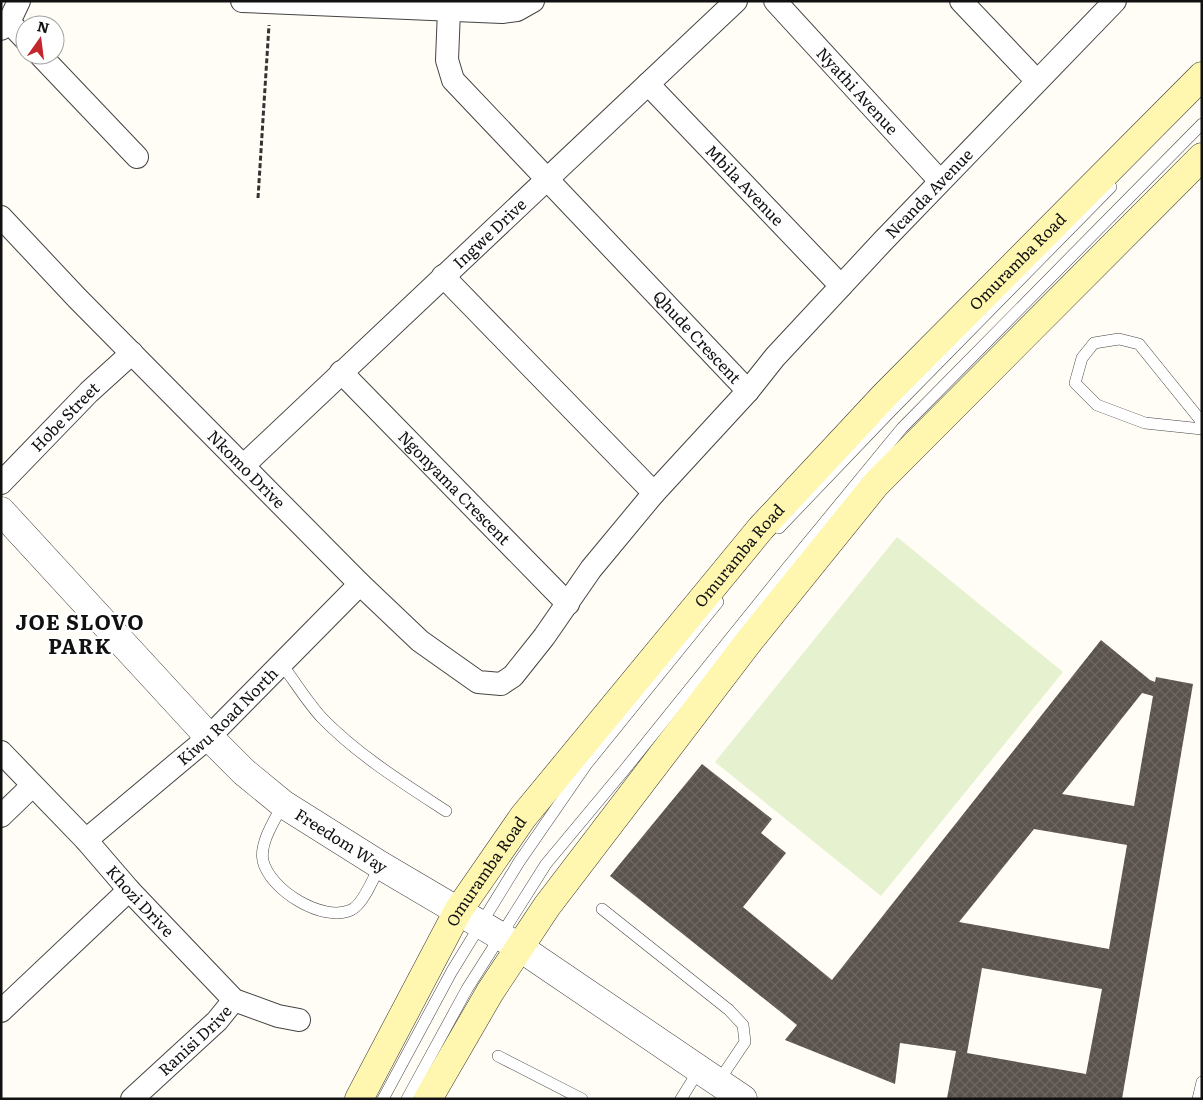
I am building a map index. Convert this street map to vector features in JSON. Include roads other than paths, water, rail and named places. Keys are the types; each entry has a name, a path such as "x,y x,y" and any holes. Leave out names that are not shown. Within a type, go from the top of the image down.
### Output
{"main road":[{"name":"Omuramba Road","path":"428,1099 489,930 523,816 761,528 886,394 1202,76"},
{"name":"Omuramba Road","path":"359,1099 489,930 750,640 876,484 1202,157"}],"street":[{"path":"5,25 19,1"},
{"path":"242,1 502,12 517,10 533,1"},
{"name":"Ingwe Drive","path":"243,466 736,1"},
{"name":"Nyathi Avenue","path":"775,1 940,181"},
{"path":"961,1 1036,80"},
{"name":"Ncanda Avenue","path":"748,391 775,357 841,286 1036,80 1115,1"},
{"name":"Qhude Crescent","path":"449,10 447,60 453,80 748,391 654,493"},
{"path":"50,65 137,157"},
{"name":"Mbila Avenue","path":"648,84 841,286"},
{"name":"Nkomo Drive","path":"1,218 360,584 420,641 478,682 500,684 513,676 568,604"},
{"path":"443,276 654,493 591,569 568,604"},
{"name":"Hobe Street","path":"1,483 89,392 132,353"},
{"name":"Ngonyama Crescent","path":"341,372 568,604"},
{"name":"Freedom Way","path":"1,511 209,736 244,772 283,804 380,866 489,930 743,1099"},
{"name":"Kiwu Road North","path":"86,840 209,736 280,662 360,584"},
{"name":"Khozi Drive","path":"1,752 86,840 129,890 234,1000 278,1016 299,1020"},
{"path":"1,816 32,786"},
{"path":"1,1011 129,890"},
{"name":"Ranisi Drive","path":"136,1098 217,1021 234,1000"}],"lane":[{"path":"383,1099 452,971 546,864 902,428 1202,124"},
{"path":"768,540 888,414 1121,177"},
{"path":"1202,422 1139,344 1119,338 1094,343 1082,358 1076,383 1097,405 1145,423 1202,428"},
{"path":"407,1099 467,989 507,880 586,765 725,592"},
{"path":"280,662 321,717 344,738 385,772 446,811"},
{"path":"283,804 262,849 263,861 277,886 323,912 338,913 352,910 359,904 380,866"},
{"path":"602,909 729,1010 743,1025 745,1042 681,1099"},
{"path":"498,1056 582,1099"},
{"path":"1198,1099 1202,1082"}],"district":[{"name":"JOE SLOVO PARK","path":"80,635"}]}
